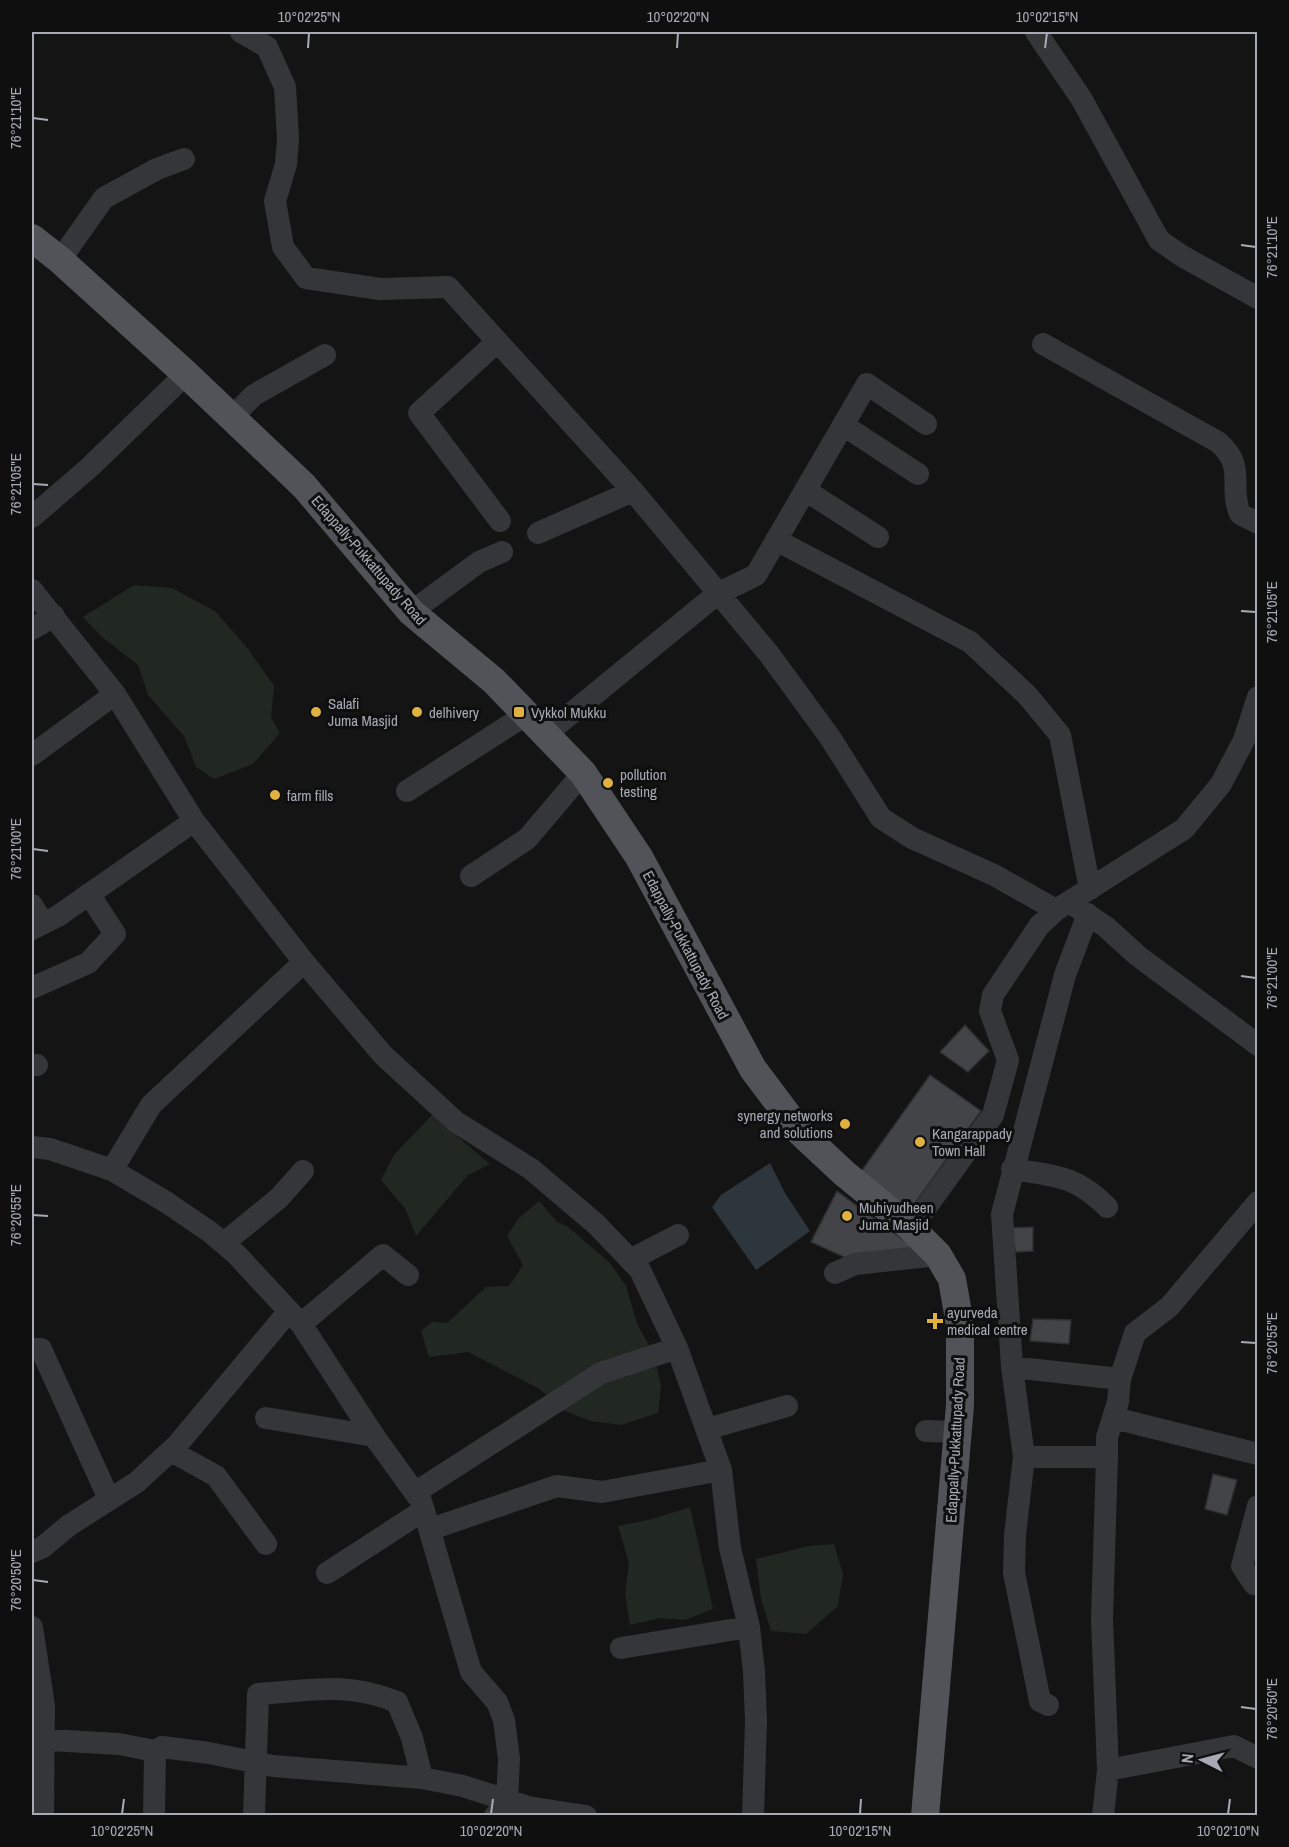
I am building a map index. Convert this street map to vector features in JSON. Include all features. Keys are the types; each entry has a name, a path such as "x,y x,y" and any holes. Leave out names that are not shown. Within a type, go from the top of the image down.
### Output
{"main road":[{"name":"Edappally-Pukkattupady Road","path":"32,238 60,260 186,374 230,419 304,486 411,612 494,681 583,773 639,857 753,1069 801,1133 845,1174 911,1228 938,1255 952,1279 960,1325 958,1432 925,1815"}],"street":[{"path":"241,32 267,47 285,87 288,139 286,164 275,201 283,247 306,278 380,289 448,287 633,491 769,654 829,736 881,818 912,838 1106,927 1138,956 1257,1045"},
{"path":"1036,32 1081,98 1159,240 1182,256 1257,298"},
{"path":"60,260 104,198 157,169 184,159"},
{"path":"497,342 419,413 500,521"},
{"path":"1043,344 1218,442 1231,453 1235,463 1236,503 1240,514 1257,523"},
{"path":"230,419 254,395 326,355"},
{"path":"32,518 90,467 186,374"},
{"path":"407,791 536,724 717,594 756,575 867,384 926,424"},
{"path":"843,424 918,474"},
{"path":"805,490 878,537"},
{"path":"538,533 633,491"},
{"path":"776,540 970,642 1027,695 1060,735 1090,889"},
{"path":"411,612 479,562 502,552"},
{"path":"32,591 115,694 194,821 304,962 383,1055 456,1122 531,1169 596,1224 640,1270 677,1348 722,1470 730,1548 749,1628 756,1720 753,1815"},
{"path":"32,629 54,616"},
{"path":"32,755 115,694"},
{"path":"911,1228 993,1115 1008,1060 990,1011 993,994 1039,926 1071,909 1090,889 1184,829 1221,784 1244,740 1257,697"},
{"path":"471,876 527,839 583,773"},
{"path":"35,919 89,894 194,821"},
{"path":"32,988 88,963 115,934 89,894"},
{"path":"1048,1705 1040,1701 1014,1573 1015,1535 1024,1458 1012,1367 1002,1214 1012,1169 1065,975 1071,909"},
{"path":"112,1170 151,1105 304,962"},
{"path":"32,1147 50,1149 112,1170 166,1202 224,1243 259,1276 295,1317 424,1510 471,1672 496,1702 504,1720 509,1759 501,1808"},
{"path":"1012,1169 1061,1177 1088,1188 1107,1207"},
{"path":"224,1243 279,1198 303,1171"},
{"path":"1103,1815 1108,1770 1102,1619 1107,1437 1114,1418 1120,1379 1135,1333 1168,1307 1257,1202"},
{"path":"630,1260 678,1235"},
{"path":"32,1551 43,1547 68,1526 137,1482 171,1451 295,1317 383,1255 408,1275"},
{"path":"835,1273 855,1264 938,1255"},
{"path":"32,1348 41,1349 109,1500"},
{"path":"327,1573 424,1510 601,1373 677,1348"},
{"path":"1012,1367 1120,1379"},
{"path":"707,1429 787,1406"},
{"path":"266,1418 374,1436"},
{"path":"1114,1418 1257,1454"},
{"path":"926,1431 958,1432"},
{"path":"171,1451 216,1476 266,1544"},
{"path":"1024,1458 1107,1457"},
{"path":"424,1510 557,1486 602,1492 722,1470"},
{"path":"1257,1506 1242,1566 1254,1584 1257,1583"},
{"path":"32,1627 41,1677 38,1739 43,1815"},
{"path":"621,1648 749,1628"},
{"path":"254,1815 258,1694 329,1688 370,1691 396,1702 412,1737 422,1778"},
{"path":"38,1739 119,1744 155,1751 162,1747 209,1752 255,1763 422,1778 463,1786 501,1808 586,1815"},
{"path":"1108,1770 1234,1746 1257,1758"},
{"path":"154,1815 155,1751"}],"shaded area":[{"path":"134,585 172,588 215,611 248,649 274,686 271,717 280,733 253,764 214,779 196,767 184,736 148,695 138,665 101,636 83,617"},
{"path":"432,1115 490,1164 468,1175 416,1236 406,1210 381,1180 394,1155"},
{"path":"770,1163 785,1193 810,1231 756,1270 712,1207 721,1195"},
{"path":"539,1201 557,1222 567,1226 610,1263 626,1286 637,1324 653,1352 661,1386 658,1413 621,1425 591,1421 560,1409 540,1389 468,1352 429,1357 421,1331 432,1322 447,1323 486,1287 509,1286 523,1265 507,1236 518,1219"},
{"path":"690,1507 713,1609 685,1620 660,1618 630,1625 625,1594 629,1563 618,1526 652,1519"},
{"path":"834,1544 843,1574 838,1606 806,1634 771,1631 761,1598 756,1559 809,1546"}],"building":[{"path":"965,1025 989,1051 968,1072 940,1052"},
{"name":"Kangarappady Town Hall","path":"930,1075 981,1111 910,1210 860,1173"},
{"name":"Muhiyudheen Juma Masjid","path":"837,1191 914,1248 846,1258 811,1242"},
{"path":"1033,1227 1033,1251 1016,1252 1009,1228"},
{"path":"1033,1319 1071,1320 1069,1344 1030,1341"},
{"path":"1213,1474 1237,1480 1227,1515 1205,1509"}],"place":[{"name":"Salafi Juma Masjid","path":"316,712"},
{"name":"delhivery","path":"417,712"},
{"name":"Vykkol Mukku","path":"519,712"},
{"name":"pollution testing","path":"608,783"},
{"name":"farm fills","path":"275,795"},
{"name":"synergy networks and solutions","path":"845,1124"},
{"name":"Kangarappady Town Hall","path":"920,1142"},
{"name":"Muhiyudheen Juma Masjid","path":"847,1216"},
{"name":"ayurveda medical centre","path":"935,1321"}]}
